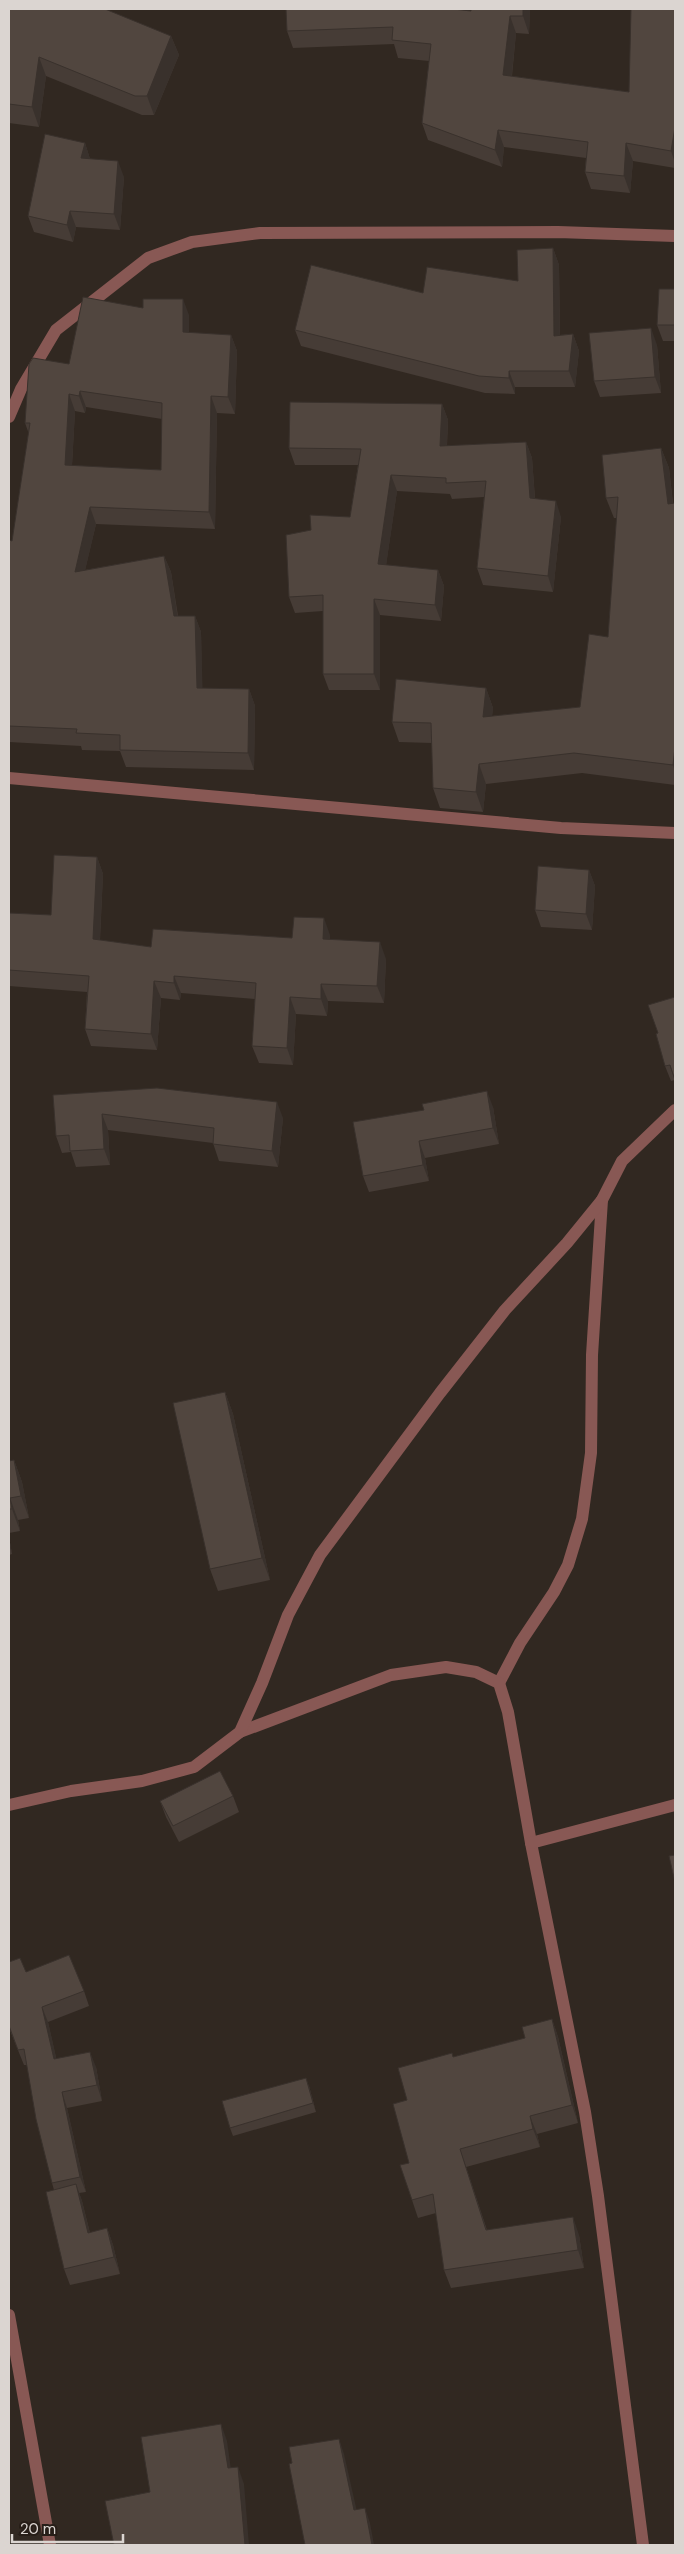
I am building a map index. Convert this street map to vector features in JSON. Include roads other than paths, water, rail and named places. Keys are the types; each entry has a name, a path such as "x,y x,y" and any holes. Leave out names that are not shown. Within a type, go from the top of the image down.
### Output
{"street":[{"path":"9,417 21,389 56,330 148,258 192,242 260,233 558,232 675,236"},
{"path":"9,778 562,828 675,833"},
{"path":"240,1732 262,1683 288,1615 320,1556 434,1400 499,1318 602,1200 622,1161 675,1110"},
{"path":"602,1200 592,1355 591,1453 582,1519 568,1565 554,1592 520,1643 499,1683 508,1712 531,1843 586,2121 600,2206 643,2545"},
{"path":"9,1805 71,1791 142,1781 194,1767 240,1732 391,1676 446,1668 476,1672 499,1683"},
{"path":"531,1843 675,1805"},
{"path":"9,2315 50,2545"}]}
